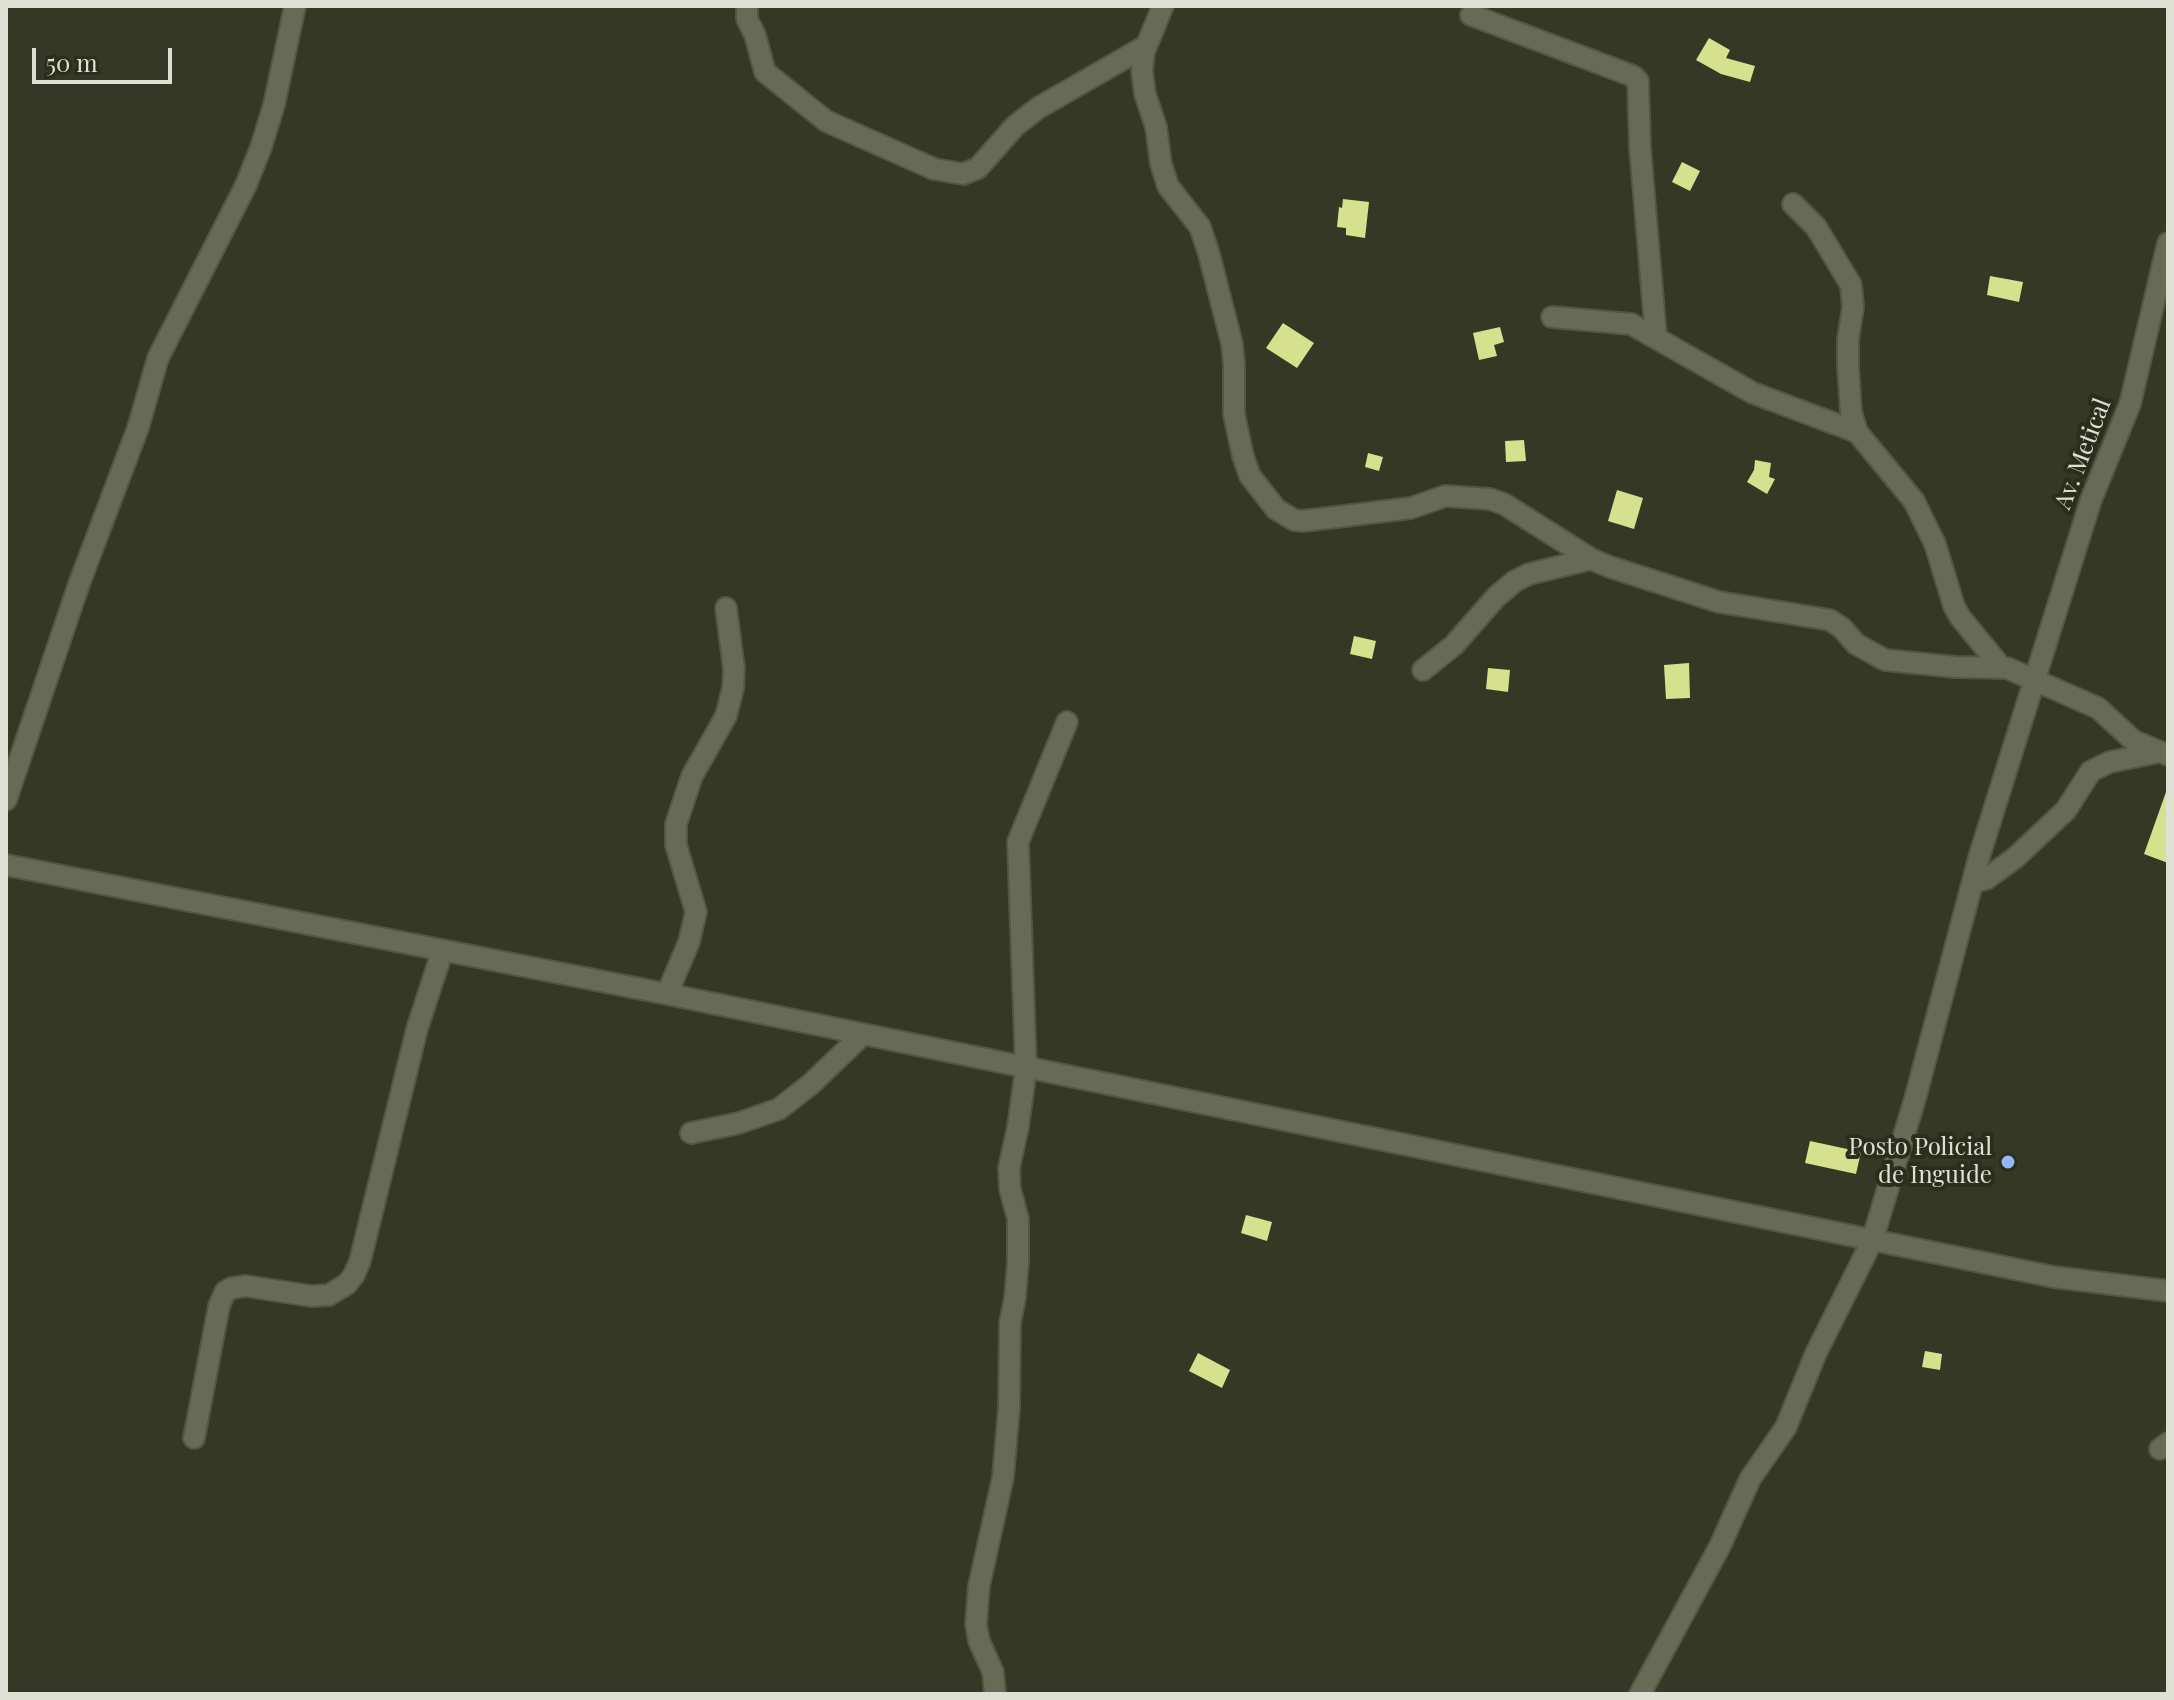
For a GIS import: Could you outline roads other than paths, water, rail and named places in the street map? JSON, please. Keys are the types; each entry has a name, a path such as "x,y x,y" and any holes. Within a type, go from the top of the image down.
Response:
{"street":[{"path":"6,800 79,584 138,428 158,358 246,185 261,147 274,105 295,6"},
{"path":"747,6 747,19 755,35 765,72 826,121 934,169 963,174 978,168 1015,126 1038,108 1146,46"},
{"path":"1163,6 1146,46 1142,71 1161,164 1168,186 1200,227 1209,254 1232,344 1234,414 1250,476 1265,497 1285,516 1303,521 1411,508 1445,496 1490,499 1504,504 1591,559 1719,602 1830,620 1856,644 1885,660 1955,667 2001,667 2098,708 2134,741 2164,753"},
{"path":"1471,15 1633,76 1638,81 1640,147 1656,337"},
{"path":"1793,204 1816,227 1851,285 1853,307 1848,366 1851,412 1857,432 1914,501 1935,544 1954,606 2001,667"},
{"name":"Av. Metical","path":"1640,1694 1720,1546 1750,1479 1786,1427 1816,1353 1872,1241 1915,1099 1973,882 2035,680 2091,500 2130,404 2168,243"},
{"path":"1552,317 1631,324 1753,393 1857,432"},
{"path":"1423,670 1454,645 1496,597 1515,581 1529,574 1591,559"},
{"path":"667,994 689,942 696,912 676,845 676,824 692,776 726,716 733,688 734,669 726,608"},
{"path":"995,1694 993,1672 979,1641 976,1624 979,1586 1003,1477 1009,1408 1010,1323 1019,1237 1009,1168 1026,1069 1018,842 1067,722"},
{"path":"1973,882 1986,879 2015,858 2066,810 2091,771 2110,762 2164,753"},
{"path":"6,865 667,994 2054,1277 2168,1291"},
{"path":"194,1438 219,1306 225,1292 246,1286 311,1296 329,1295 347,1284 354,1275 417,1029 442,952"},
{"path":"691,1133 739,1123 779,1109 811,1084 861,1036"}],"place":[{"name":"Posto Policial de Inguide","path":"2008,1162"}]}
